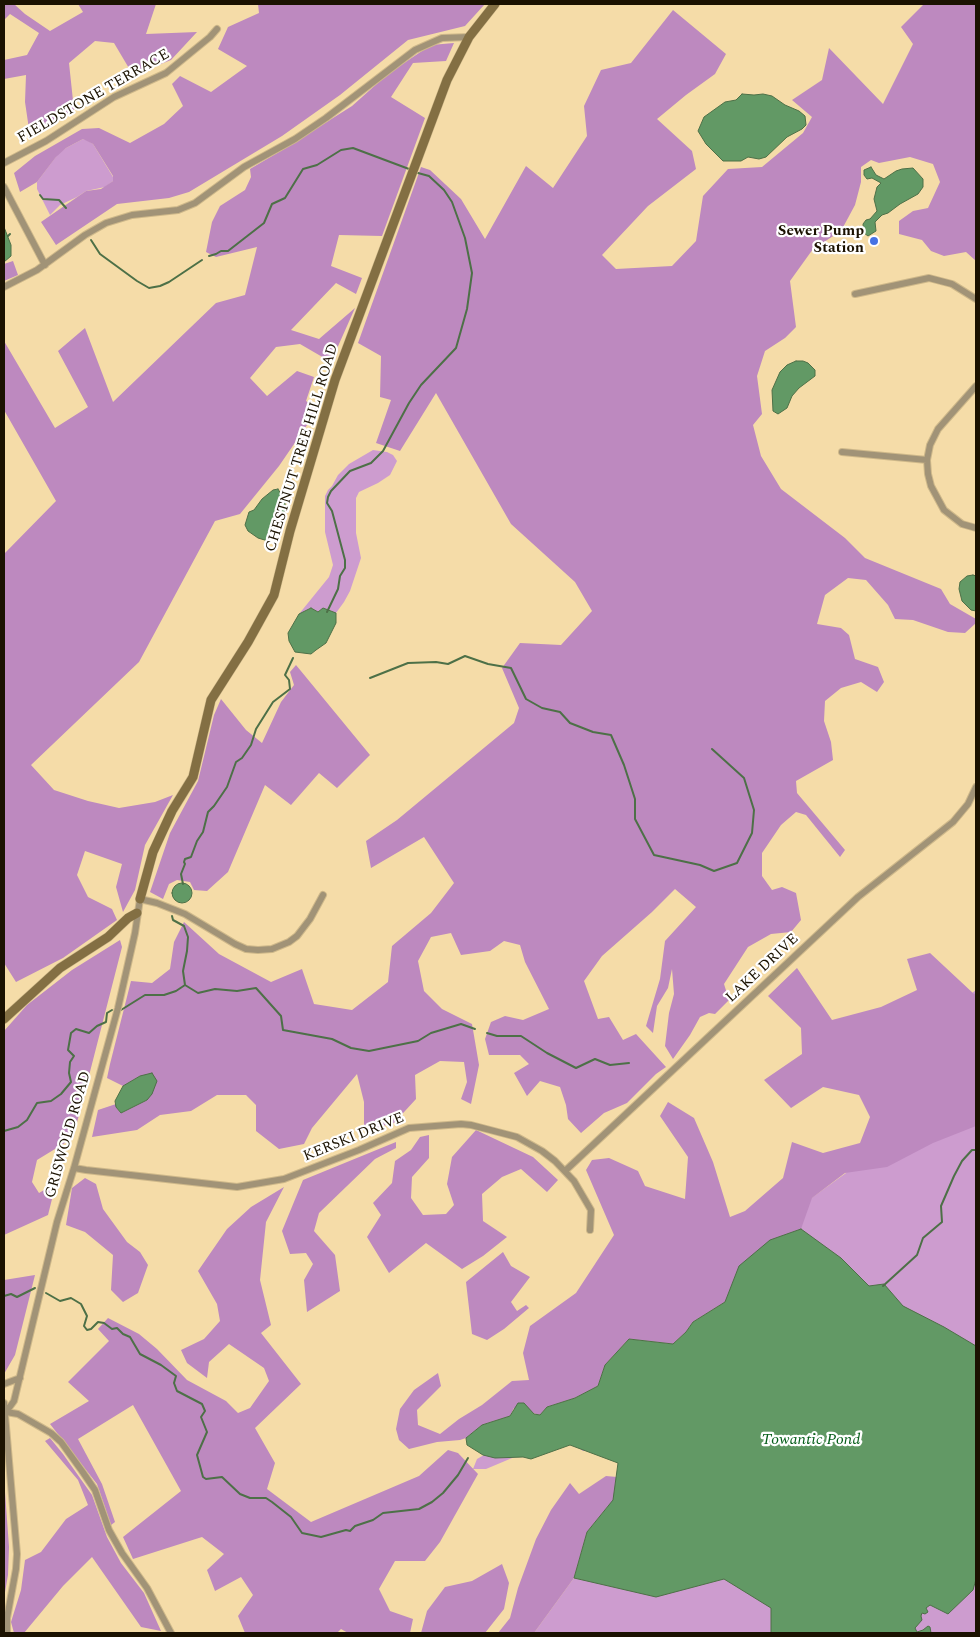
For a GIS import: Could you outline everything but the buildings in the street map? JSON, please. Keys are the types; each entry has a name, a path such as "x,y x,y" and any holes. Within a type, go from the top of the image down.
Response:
{"street":[{"name":"CHESTNUT TREE HILL ROAD","path":"140,899 153,852 172,811 192,777 211,700 248,642 274,595 290,531 335,380 447,80 469,37 495,4"},
{"name":"FIELDSTONE TERRACE","path":"4,163 46,141 114,97 166,73 210,37 216,29"},
{"path":"4,287 23,279 92,230 115,219 132,215 170,211 188,206 244,168 319,123 415,50 442,38 469,37"},
{"path":"4,187 45,265"},
{"path":"855,294 929,278 952,284 976,299"},
{"path":"976,386 942,424 930,445 927,460 931,486 944,510 962,524 976,528"},
{"path":"842,452 927,460"},
{"name":"LAKE DRIVE","path":"565,1171 858,897 953,822 968,804 976,787"},
{"path":"140,899 185,914 235,944 246,949 258,950 272,949 296,936 310,919 323,895"},
{"name":"GRISWOLD ROAD","path":"6,1412 14,1401 57,1222 74,1168 118,1008 135,933 140,899"},
{"path":"4,1019 60,968 108,937 128,918 137,913"},
{"name":"KERSKI DRIVE","path":"74,1168 237,1188 284,1180 409,1128 471,1124 517,1137 542,1150 577,1185 591,1210 590,1230"},
{"path":"4,1384 20,1378"},
{"path":"4,1403 17,1554 7,1618 7,1633"},
{"path":"6,1412 18,1414 51,1433 61,1442 95,1490 110,1530 122,1553 147,1588 171,1633"}],"shaded area":[{"path":"4,4 14,4 50,31 83,12 78,4 156,4 146,34 197,32 171,60 133,75 114,43 95,41 69,63 74,110 30,136 25,102 26,75 4,79 4,60 27,55 39,33 10,14 4,20"},
{"path":"258,4 485,4 465,26 408,40 340,95 282,136 189,192 169,198 117,204 56,245 41,222 86,191 101,189 113,181 113,176 93,144 83,139 66,148 56,157 37,182 20,192 14,173 35,156 82,129 99,128 130,143 164,124 183,106 172,84 180,76 211,92 247,66 218,49 228,27 259,13"},
{"path":"924,4 976,4 976,261 966,252 944,256 931,251 922,240 899,234 899,221 913,211 928,208 940,182 933,164 910,157 879,163 871,160 861,167 861,182 855,205 841,231 813,249 790,281 796,327 785,338 765,351 757,376 762,414 753,425 761,456 781,489 845,538 865,558 941,589 950,604 976,619 976,623 965,633 948,632 913,620 895,619 888,605 866,580 848,578 825,595 817,624 841,628 849,635 855,659 878,667 884,682 877,692 861,682 841,688 825,701 824,721 831,742 833,760 796,781 797,793 845,850 840,857 806,815 796,812 781,825 762,853 762,876 772,890 782,887 796,893 801,920 791,932 771,934 748,947 724,984 729,1000 715,1014 709,1013 700,1017 673,1059 665,1046 669,1013 674,994 672,969 668,988 657,1006 653,1033 646,1026 660,979 665,941 696,907 675,889 602,956 584,981 598,1019 609,1017 623,1040 636,1034 666,1067 656,1074 627,1103 604,1113 581,1133 568,1119 560,1087 540,1081 527,1096 514,1073 529,1064 520,1055 489,1055 485,1039 491,1022 505,1016 523,1020 549,1009 525,962 520,945 504,941 490,951 461,955 451,933 431,937 418,961 424,991 442,1009 472,1024 479,1065 471,1104 461,1099 467,1082 464,1062 440,1061 415,1075 416,1099 394,1123 364,1131 364,1102 357,1074 312,1128 304,1144 279,1149 256,1131 256,1105 246,1095 217,1095 191,1111 160,1115 137,1130 92,1137 98,1110 116,1104 121,1113 147,1100 140,1076 123,1086 107,1078 131,981 152,983 170,969 174,942 184,922 219,954 271,982 302,969 314,1004 352,1010 388,982 392,946 431,913 454,883 424,837 371,868 366,841 397,820 514,723 519,708 502,668 520,643 561,645 592,611 575,582 511,524 436,393 400,451 376,443 391,400 380,397 381,356 358,343 421,167 430,170 461,199 485,239 526,166 553,188 587,136 584,106 601,70 631,63 673,10 726,54 715,74 657,119 692,151 696,169 648,206 602,255 616,269 672,266 696,241 703,196 728,169 762,167 803,133 812,117 792,100 822,80 829,48 883,104 913,44 901,27"},
{"path":"454,43 446,61 413,63 391,97 425,118 382,236 339,235 331,266 362,278 356,294 336,283 291,330 319,339 355,308 331,362 300,344 276,347 250,378 267,396 297,371 314,377 306,401 318,409 279,466 240,514 215,521 139,662 31,765 54,790 88,801 119,808 155,802 173,795 145,845 135,890 123,912 116,887 122,864 85,851 77,875 88,897 112,909 117,920 63,958 16,982 4,963 4,554 56,501 4,410 4,341 55,428 88,407 58,351 85,328 113,402 216,303 245,295 257,247 216,257 206,252 212,222 220,206 245,190 251,177 250,169 352,106 389,73 431,45"},
{"path":"83,139 93,144 113,177 113,181 105,187 86,191 60,205 50,215 37,189 37,182 58,154"},
{"path":"13,261 18,275 4,281 4,264"},
{"path":"373,450 387,452 393,455 397,461 390,475 359,492 356,498 356,533 361,558 350,591 336,613 323,608 318,612 311,608 299,614 329,577 333,565 325,532 325,496 338,475 349,464"},
{"path":"296,665 370,755 337,788 319,773 291,805 265,785 228,872 207,891 194,890 190,882 177,880 169,884 163,899 150,892 170,833 198,781 214,715 221,699 246,730 262,743 281,702 294,685 290,672"},
{"path":"120,940 122,947 73,1138 37,1160 32,1182 39,1193 56,1183 48,1215 4,1235 4,1031 27,1005 72,970"},
{"path":"930,953 974,994 976,993 976,1126 933,1143 887,1167 845,1173 812,1198 801,1229 770,1240 725,1302 693,1322 686,1332 673,1344 629,1339 605,1365 598,1386 575,1398 547,1407 540,1415 514,1408 510,1416 482,1425 466,1438 460,1440 437,1442 409,1449 399,1440 396,1429 400,1409 414,1390 438,1373 441,1386 417,1410 418,1425 440,1434 459,1419 482,1405 512,1381 529,1380 523,1353 530,1326 576,1293 614,1235 586,1170 592,1160 609,1158 638,1171 645,1186 685,1199 688,1157 660,1116 668,1102 694,1118 713,1162 730,1217 745,1211 783,1178 792,1142 823,1153 860,1143 870,1117 859,1095 823,1087 791,1108 764,1080 802,1054 801,1028 768,996 797,968 832,1020 881,1007 917,990 907,959"},
{"name":"Towantic Pond","path":"976,990 976,1633 534,1633 574,1578 583,1580 619,1473 617,1456 583,1451 572,1443 543,1445 486,1469 473,1469 477,1459 712,1323 773,1226 846,1173 964,999"},
{"path":"476,1130 533,1157 558,1180 547,1192 521,1169 502,1177 482,1194 483,1221 507,1237 483,1256 462,1269 426,1243 389,1273 367,1237 381,1215 373,1203 392,1183 395,1161 411,1150 420,1137 429,1135 429,1158 412,1177 411,1198 423,1215 446,1214 454,1205 447,1184 452,1157"},
{"path":"396,1142 396,1148 375,1159 319,1213 314,1231 335,1255 340,1291 307,1312 304,1280 313,1264 306,1253 290,1254 282,1231 303,1180"},
{"path":"85,1178 96,1184 103,1209 127,1242 140,1252 148,1265 138,1293 123,1302 111,1290 113,1255 85,1232 66,1225 72,1188"},
{"path":"284,1187 266,1222 260,1280 271,1325 261,1333 301,1384 255,1428 275,1463 267,1489 311,1522 419,1476 448,1450 458,1453 478,1474 440,1542 425,1561 395,1561 379,1589 390,1611 413,1619 410,1633 348,1633 341,1629 337,1633 245,1633 238,1616 253,1595 241,1577 215,1591 207,1570 224,1554 202,1537 133,1559 123,1537 181,1491 133,1405 78,1439 102,1484 115,1522 111,1525 97,1484 50,1424 89,1401 68,1382 109,1341 98,1329 108,1318 139,1334 157,1349 187,1380 226,1401 238,1413 250,1408 269,1381 264,1368 229,1344 209,1362 207,1378 187,1363 181,1350 204,1339 220,1321 217,1304 198,1271 227,1229 251,1207"},
{"path":"503,1252 511,1266 530,1277 511,1302 517,1311 526,1305 529,1308 504,1329 487,1340 472,1334 466,1282"},
{"path":"35,1275 15,1355 4,1374 4,1280"},
{"path":"50,1438 92,1495 107,1537 121,1563 144,1593 161,1631 141,1627 92,1557 63,1586 24,1633 14,1633 11,1622 21,1590 25,1560 41,1552 66,1519 88,1505 78,1480 45,1441"},
{"path":"606,1476 617,1477 613,1500 587,1532 574,1578 534,1633 498,1633 510,1618 518,1588 536,1539 551,1510 570,1483 579,1494"},
{"path":"4,1478 9,1547 8,1575 4,1598"},
{"path":"502,1564 509,1583 504,1609 485,1633 421,1633 427,1611 445,1587 472,1581"}],"water":[{"path":"742,94 772,96 805,116 806,125 787,137 766,157 759,159 748,157 741,161 723,161 706,144 698,131 704,117 725,102 736,100"},
{"path":"871,167 876,175 884,179 896,171 913,168 923,179 923,187 918,194 882,215 875,222 876,231 868,236 864,233 863,224 877,211 874,199 877,187 881,183 872,178 867,179 864,175 864,170"},
{"path":"4,227 11,245 11,256 4,262"},
{"path":"796,361 808,363 815,370 815,376 799,388 792,396 787,408 778,414 773,411 772,390 780,372 787,365"},
{"path":"278,489 285,501 285,512 275,531 274,537 268,541 258,538 248,531 245,525 249,512 254,510 262,499 273,490"},
{"path":"967,576 976,576 976,611 971,610 962,601 959,589 960,582"},
{"path":"311,608 318,612 323,608 336,613 336,623 326,643 311,654 295,652 289,641 288,633 299,614"},
{"path":"182,883 189,886 192,893 189,900 182,903 175,900 172,893 175,886"},
{"path":"152,1073 157,1081 152,1094 147,1100 121,1113 116,1107 115,1101 123,1086 140,1076"},
{"name":"Towantic Pond","path":"801,1229 841,1258 869,1286 884,1284 903,1306 976,1346 976,1579 973,1590 948,1614 930,1605 926,1608 928,1612 922,1613 922,1620 915,1628 917,1632 928,1626 931,1633 771,1633 771,1608 724,1579 656,1597 574,1578 587,1532 613,1500 618,1463 570,1445 531,1459 523,1457 495,1458 483,1455 467,1445 466,1438 482,1425 510,1416 518,1403 524,1403 534,1414 540,1415 547,1407 575,1398 598,1386 605,1365 629,1339 673,1344 686,1332 693,1322 725,1302 739,1266 770,1240"}],"waterway":[{"path":"209,256 221,251 228,251 264,223 272,204 285,198 303,169 317,165 341,150 353,148 409,169"},
{"path":"327,612 338,589 340,576 345,568 345,560 332,511 327,503 328,497 331,491 350,471 371,463 383,451 421,385 456,348 467,309 472,273 465,238 452,202 444,190 429,176 418,173"},
{"path":"40,195 43,199 59,200 66,208"},
{"path":"91,240 100,254 149,288 169,282 202,260"},
{"path":"370,678 408,663 436,662 448,664 465,656 488,664 511,668 526,699 542,708 560,712 570,723 593,732 611,735 624,765 635,799 635,819 654,855 700,865 714,871 737,863 752,833 754,810 744,778 712,749"},
{"path":"183,884 181,874 185,859 191,857 197,841 203,832 208,812 227,787 236,762 242,758 251,745 256,729 273,702 290,689 289,680 285,675 293,658"},
{"path":"121,1010 145,995 164,995 176,991 185,985 183,971 188,937 184,926 173,920 172,916"},
{"path":"185,985 198,993 215,989 237,991 256,988 281,1016 283,1030 332,1039 351,1048 369,1051 418,1041 431,1033 461,1024 475,1029"},
{"path":"4,1131 18,1127 27,1120 37,1103 51,1101 61,1094 71,1082 69,1073 70,1062 74,1056 68,1050 71,1033 76,1029 89,1033 97,1026 106,1022 107,1013 112,1010"},
{"path":"487,1033 497,1036 521,1036 547,1053 576,1068 595,1059 610,1065 629,1063"},
{"path":"883,1286 917,1255 923,1238 942,1222 941,1206 954,1176 962,1161 972,1150 976,1150"},
{"path":"4,1296 11,1294 17,1297 35,1288"},
{"path":"46,1293 60,1301 71,1298 81,1304 87,1316 84,1326 87,1330 91,1329 98,1322 104,1323 112,1329 117,1328 123,1334 130,1337 140,1354 161,1365 176,1376 174,1383 177,1391 202,1404 205,1411 201,1417 207,1432 197,1455 203,1477 206,1479 222,1477 240,1494 250,1498 266,1498 291,1517 302,1533 321,1537 346,1530 350,1531 355,1526 373,1520 383,1513 419,1509 443,1493 458,1475 468,1458"}],"place":[{"name":"Sewer Pump Station","path":"874,241"}]}
